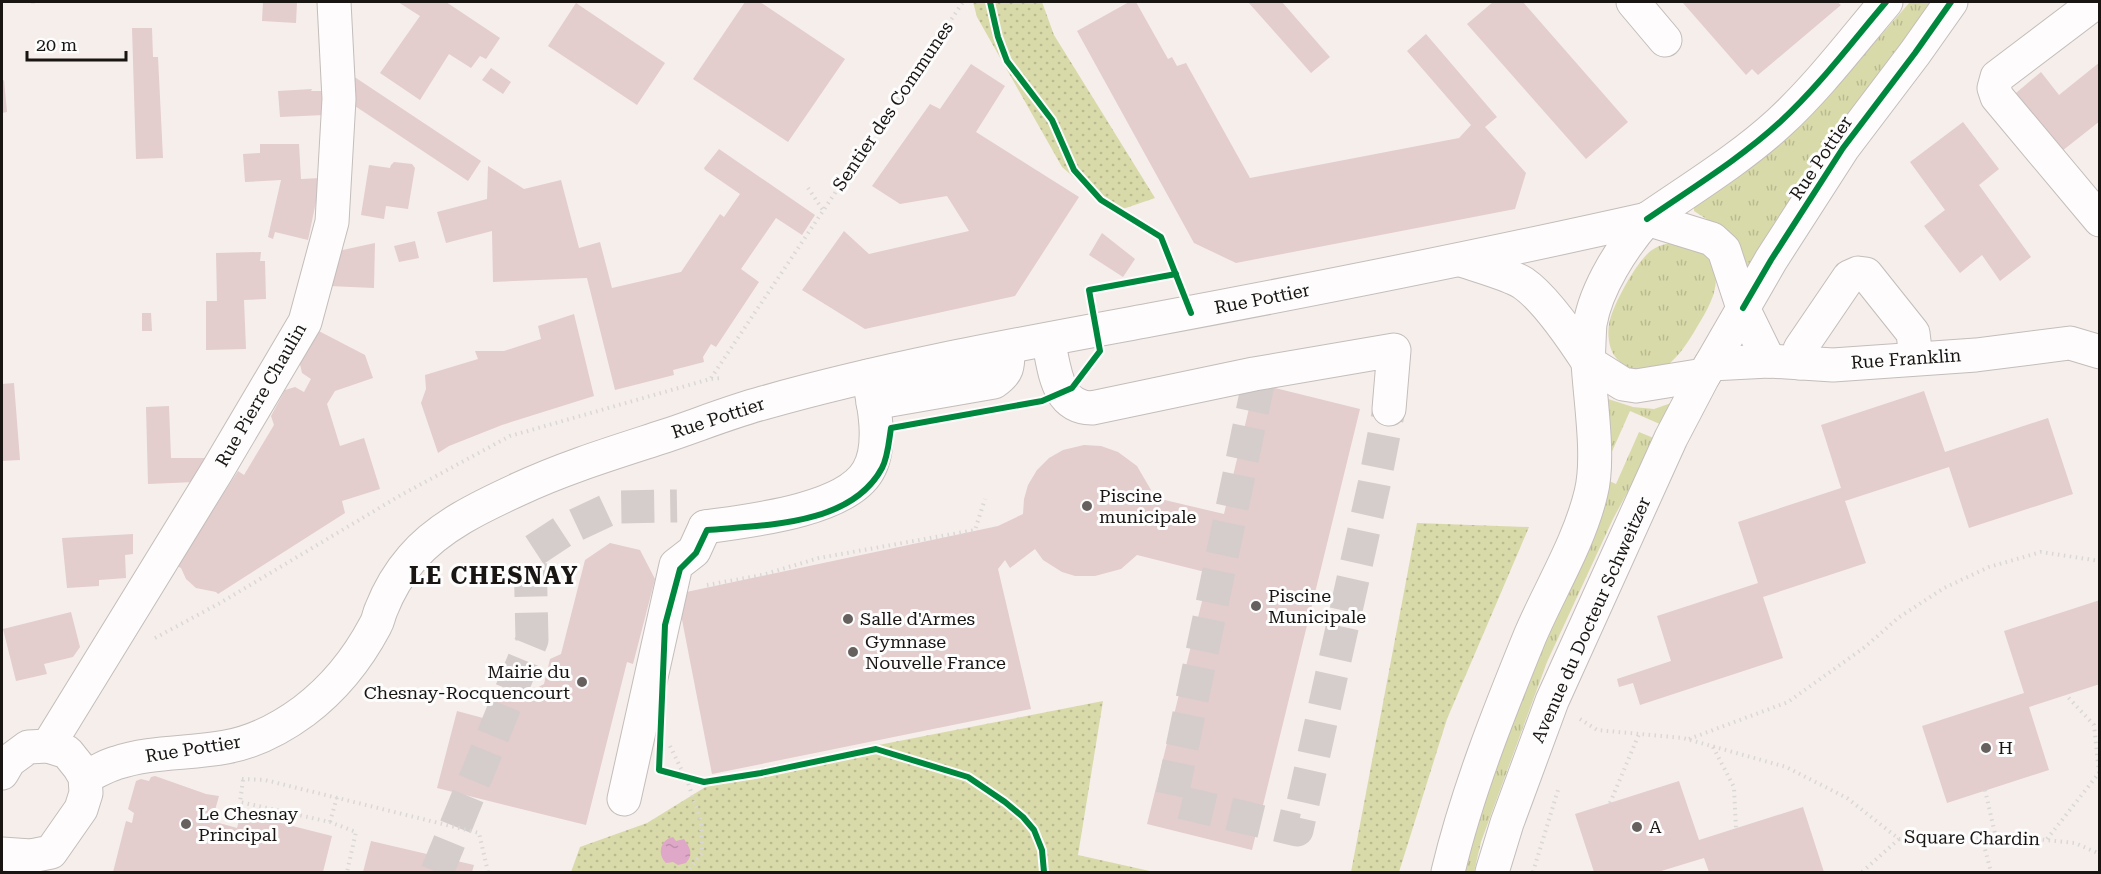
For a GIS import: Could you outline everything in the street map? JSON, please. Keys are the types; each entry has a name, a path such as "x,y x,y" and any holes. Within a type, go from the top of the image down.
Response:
{"street":[{"name":"Rue Pierre Chaulin","path":"48,746 217,471 305,322 332,222 339,99 334,2"},
{"path":"1633,2 1665,40"},
{"name":"Rue Pottier","path":"85,777 114,763 131,759 239,744 290,721 340,677 377,624 393,586 412,557 454,523 491,502 593,459 759,404 871,389 1008,348 1462,260 1647,219 1717,171 1780,122 1828,72 1886,2"},
{"name":"Rue Pottier","path":"1743,308 1843,148 1951,2"},
{"path":"2096,2 1997,77 1994,88 1997,97 2100,220"},
{"path":"1448,873 1456,838 1489,746 1531,635 1564,564 1591,492 1594,464 1588,362 1590,325 1594,308 1619,254 1647,219 1712,239 1724,250 1743,308 1785,362 1800,349 1850,277 1858,273 1866,274 1913,333 1916,358"},
{"path":"1462,260 1522,282 1565,329 1588,362 1623,384 1636,386 1707,369 1743,308"},
{"path":"1048,340 1062,392 1067,400 1083,408 1394,350 1389,409"},
{"name":"Rue Franklin","path":"1707,369 1785,362 1833,365 1976,355 2070,343 2100,352"},
{"name":"Avenue du Docteur Schweitzer","path":"1492,873 1507,823 1552,701 1671,438 1707,369"},
{"path":"624,799 676,565 694,551 697,520 776,517 826,501 858,484 868,471 874,453 877,425 871,389"},
{"path":"3,873 2,854 31,856 45,862 81,809 86,793 85,777 67,752 48,746 28,747 4,758"}],"path":[{"path":"697,586 762,574 819,558 975,530 985,499"},
{"path":"1688,740 1788,702 1865,647 1898,618 1944,588 1989,567 2041,552 2100,561"},
{"path":"2046,840 2099,773 2094,725 2066,695"},
{"path":"1610,803 1639,734"},
{"path":"667,740 701,821 702,853 687,873"},
{"path":"1713,747 1734,787 1736,829"},
{"path":"676,775 694,779"},
{"path":"232,779 265,780 479,833 488,873"},
{"path":"243,780 240,802 330,822 356,832 347,873"},
{"path":"1533,873 1559,784"},
{"path":"1985,790 1996,838"},
{"path":"330,822 337,797"},
{"path":"1982,838 1991,873"},
{"path":"1863,873 1899,839"},
{"path":"1869,866 1870,873"}],"green space":[{"path":"973,2 1042,2 1054,35 1155,198 1114,212 1062,167 977,17"},
{"path":"1910,2 1933,2 1752,268 1744,265 1728,233 1694,211 1694,205 1731,181 1807,119"},
{"path":"1683,242 1698,250 1714,268 1716,279 1711,302 1689,340 1670,363 1652,373 1634,371 1618,360 1610,347 1609,328 1612,312 1627,282 1646,255 1659,246"},
{"path":"1605,398 1633,407 1654,409 1674,402 1662,425 1630,411 1610,456"},
{"path":"1639,432 1656,439 1613,519 1547,662 1481,842 1474,872 1460,872 1533,662 1605,479 1616,484"},
{"path":"1417,523 1529,527 1447,719 1399,872 1351,872"},
{"path":"1103,701 1078,855 1154,872 571,872 580,847 647,823 725,775"}],"water":[{"path":"673,837 676,841 684,839 688,845 690,854 686,863 678,865 673,862 666,863 661,856 663,844"}],"building":[{"path":"263,2 297,2 296,23 262,21"},
{"path":"398,2 446,2 500,38 486,59 480,56 471,68 449,54 420,100 380,73 420,16"},
{"path":"745,2 760,2 845,59 788,142 693,79"},
{"path":"1129,2 1136,2 1168,59 1172,57 1177,66 1186,63 1250,178 1459,138 1471,125 1407,51 1426,34 1497,117 1485,127 1526,173 1515,209 1236,263 1194,243 1077,31"},
{"path":"1248,2 1282,2 1330,57 1311,73"},
{"path":"1493,2 1523,2 1628,122 1586,159 1467,24"},
{"path":"1837,2 1841,5 1758,75 1752,69 1746,75 1683,3"},
{"path":"576,3 665,63 637,105 548,46"},
{"path":"132,28 152,28 153,57 158,57 163,158 136,159"},
{"path":"2100,62 2100,121 2062,151 2010,98 2041,72 2059,95"},
{"path":"971,64 1005,86 976,132 1079,197 1015,296 865,329 802,290 844,231 869,254 969,231 947,196 900,204 872,186 930,104 940,109"},
{"path":"491,68 511,82 503,94 482,80"},
{"path":"353,76 481,161 468,181 355,106"},
{"path":"4,80 7,112 2,113 2,81"},
{"path":"312,89 311,91 322,91 324,115 280,117 278,91"},
{"path":"1963,122 1999,169 1979,185 2031,257 2000,281 1982,255 1960,273 1924,226 1945,210 1910,162"},
{"path":"260,144 299,144 301,179 321,178 308,240 275,232 273,239 268,237 281,180 245,182 243,154 260,153"},
{"path":"719,149 815,215 802,235 776,218 741,269 759,282 716,347 711,344 703,357 704,362 673,370 674,375 615,390 587,278 493,282 492,231 446,243 437,212 487,199 488,166 524,189 561,180 579,248 600,242 612,288 681,272 720,214 724,217 740,194 704,168"},
{"path":"394,162 412,164 415,168 408,209 386,206 384,219 361,215 369,165 390,168"},
{"path":"1102,233 1135,259 1123,277 1089,255"},
{"path":"415,241 419,258 399,262 394,246"},
{"path":"375,243 374,288 329,286 338,251"},
{"path":"261,252 260,261 265,261 266,299 244,300 246,349 206,350 206,301 217,301 216,253"},
{"path":"142,313 151,313 152,331 142,331"},
{"path":"574,314 594,396 502,425 449,446 438,453 421,403 426,389 425,375 478,359 475,351 504,351 541,339 538,326"},
{"path":"313,328 365,355 373,378 335,391 327,404 340,446 364,438 380,489 342,501 345,513 218,594 196,588 177,566 238,471 244,475 274,425 271,416 285,390 295,387 304,392 311,379 302,373 299,360"},
{"path":"14,383 20,460 2,461 2,384"},
{"path":"1255,383 1360,409 1252,850 1147,824 1209,573 1137,555 1121,569 1095,576 1075,576 1062,572 1043,560 1035,549 1010,568 1005,560 998,569 1031,709 712,774 677,594 998,526 1023,514 1028,485 1037,470 1049,458 1063,450 1084,445 1101,446 1118,452 1137,466 1151,490 1152,497 1224,514"},
{"path":"1924,391 1945,452 2048,418 2073,494 1969,528 1949,467 1845,501 1866,563 1763,597 1783,658 1640,705 1633,683 1619,687 1617,679 1671,661 1657,616 1758,583 1738,522 1841,488 1821,425"},
{"path":"169,406 171,458 211,458 195,482 148,484 146,407"},
{"path":"133,534 133,554 125,555 126,578 99,580 99,586 67,588 62,538"},
{"name":"Mairie du Chesnay-Rocquencourt","path":"610,543 640,550 655,579 633,664 627,662 586,825 437,788 457,711 483,718 500,708 495,699 517,687 522,696 544,684 550,659 561,654 585,560"},
{"path":"2100,600 2100,684 2029,707 2049,770 1947,803 1922,726 2024,693 2004,631"},
{"path":"71,612 80,647 73,657 44,664 47,674 16,681 3,629"},
{"path":"155,776 206,794 219,796 212,821 237,828 241,813 332,836 323,872 113,872 126,821 132,823 134,813 128,809 136,781 141,779 149,781"},
{"path":"1679,781 1699,840 1803,807 1824,872 1709,872 1704,858 1658,872 1594,872 1575,814"},
{"path":"371,841 474,865 472,872 363,872"}],"tunnel":[{"path":"1259,379 1171,800 1297,830 1389,409"},
{"path":"437,872 532,640 530,553 565,530 614,507 677,506"}],"cycle path":[{"path":"990,2 998,37 1007,61 1052,120 1074,170 1101,200 1161,237 1191,313"},
{"path":"1647,219 1733,160 1780,122 1822,79 1886,2"},
{"path":"1743,308 1843,148 1951,2"},
{"path":"1044,872 1042,850 1034,830 1005,802 968,777 876,749 761,773 704,782 659,770 665,625 680,569 696,553 707,530 804,519 828,512 850,501 868,487 882,468 887,454 891,428 1042,401 1072,388 1100,351 1089,290 1176,274"}],"place":[{"name":"Piscine municipale","path":"1087,506"},
{"name":"Piscine Municipale","path":"1256,606"},
{"name":"Salle d'Armes","path":"848,619"},
{"name":"Gymnase Nouvelle France","path":"853,652"},
{"name":"Mairie du Chesnay-Rocquencourt","path":"582,682"},
{"name":"H","path":"1986,748"},
{"name":"Le Chesnay Principal","path":"186,824"},
{"name":"A","path":"1637,827"}],"district":[{"name":"LE CHESNAY","path":"494,576"}]}
